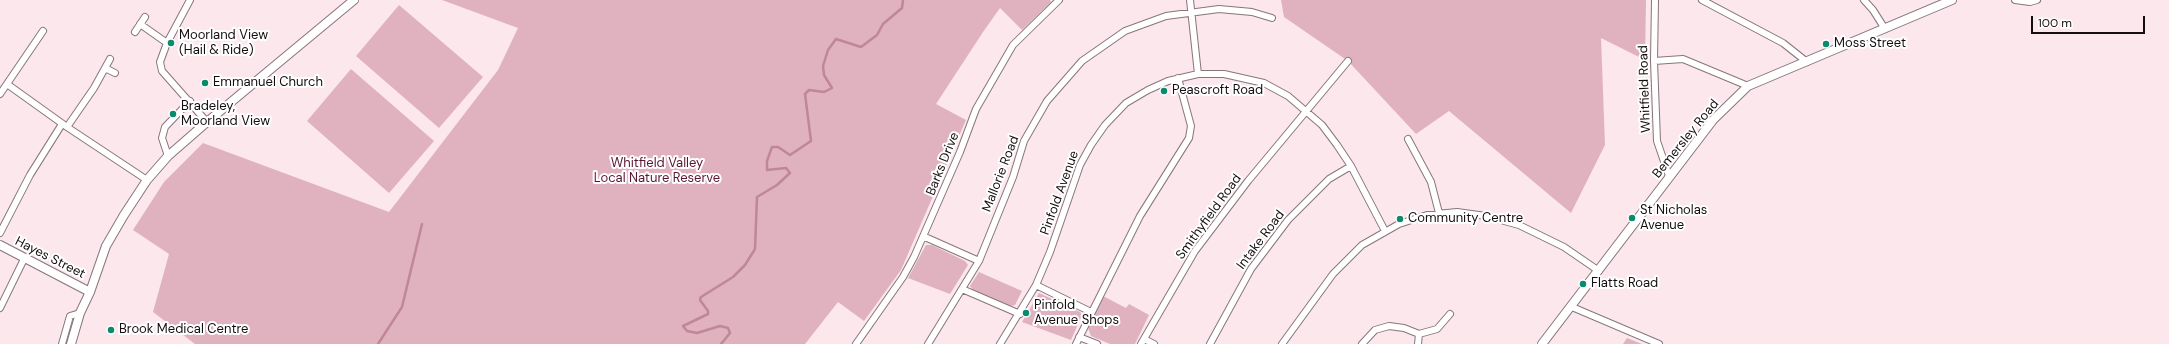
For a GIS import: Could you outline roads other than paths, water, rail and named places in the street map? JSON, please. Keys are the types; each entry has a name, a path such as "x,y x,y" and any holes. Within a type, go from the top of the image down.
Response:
{"street":[{"path":"190,0 167,43 160,62 162,71 207,122"},
{"path":"71,344 80,313 90,292 106,246 147,180 168,156 207,122 354,0"},
{"name":"Barks Drive","path":"856,344 903,278 925,237 976,110 1013,45 1059,0"},
{"path":"1190,0 1198,74"},
{"name":"Whitfield Road","path":"1655,0 1654,61 1657,141 1669,176"},
{"path":"1702,0 1783,44 1806,62"},
{"path":"1864,0 1873,10 1885,29"},
{"name":"Bemersley Road","path":"1542,344 1572,308 1669,176 1713,120 1748,86 1952,0"},
{"path":"2015,0 2030,2 2037,0"},
{"name":"Mallorie Road","path":"928,344 979,261 1013,177 1024,140 1047,101 1082,61 1125,31 1166,16 1219,9 1252,12 1272,18"},
{"path":"135,32 145,17"},
{"path":"140,24 167,43"},
{"path":"0,94 43,31"},
{"path":"0,233 30,175 110,59"},
{"path":"1654,61 1683,59 1748,86"},
{"name":"Smithyfield Road","path":"1143,342 1195,251 1248,181 1348,61"},
{"path":"105,68 115,73"},
{"name":"Pinfold Avenue","path":"1000,344 1020,314 1036,285 1050,252 1080,165 1101,130 1126,103 1148,90 1178,78 1198,74 1224,74 1264,83 1288,96 1306,110 1322,126 1351,166 1385,231"},
{"path":"1076,344 1140,216 1189,138 1191,126 1178,78"},
{"path":"7,84 65,126 147,180"},
{"path":"168,156 162,138 166,127 190,101"},
{"path":"1408,139 1431,182 1439,213"},
{"name":"Intake Road","path":"1210,344 1251,269 1288,220 1329,179 1351,166"},
{"path":"1282,344 1333,274 1362,245 1385,231 1414,218 1439,213 1457,212 1486,216 1519,225 1564,247 1599,271"},
{"path":"925,237 979,261"},
{"name":"Hayes Street","path":"0,245 24,259 90,292"},
{"path":"0,308 24,259"},
{"path":"1036,285 1091,312"},
{"path":"962,289 1020,314"},
{"path":"1572,308 1659,344"},
{"path":"62,344 70,316 80,313"},
{"path":"1362,344 1376,330 1390,326 1404,328 1419,334 1437,329 1450,314"},
{"path":"1418,344 1419,334"},
{"path":"1079,337 1097,344"},
{"path":"1143,342 1154,344"}],"waterway":[{"path":"721,344 730,333 728,328 720,326 697,333 687,331 683,326 708,314 708,311 700,300 701,297 733,277 745,265 755,249 757,197 777,185 790,173 786,168 767,170 767,161 772,147 778,147 790,155 811,141 805,94 809,90 824,92 832,88 824,75 823,66 828,50 836,39 861,47 877,35 883,24 902,8 903,0"},
{"path":"378,344 402,307 422,224"}],"place":[{"name":"Moorland View (Hail & Ride)","path":"171,43"},
{"name":"Moss Street","path":"1826,44"},
{"name":"Emmanuel Church","path":"205,83"},
{"name":"Peascroft Road","path":"1164,91"},
{"name":"Bradeley, Moorland View","path":"173,114"},
{"name":"St Nicholas Avenue","path":"1632,218"},
{"name":"Community Centre","path":"1400,219"},
{"name":"Flatts Road","path":"1583,284"},
{"name":"Pinfold Avenue Shops","path":"1026,313"},
{"name":"Brook Medical Centre","path":"111,330"}],"park label":[{"name":"Whitfield Valley Local Nature Reserve","path":"657,172"}]}
